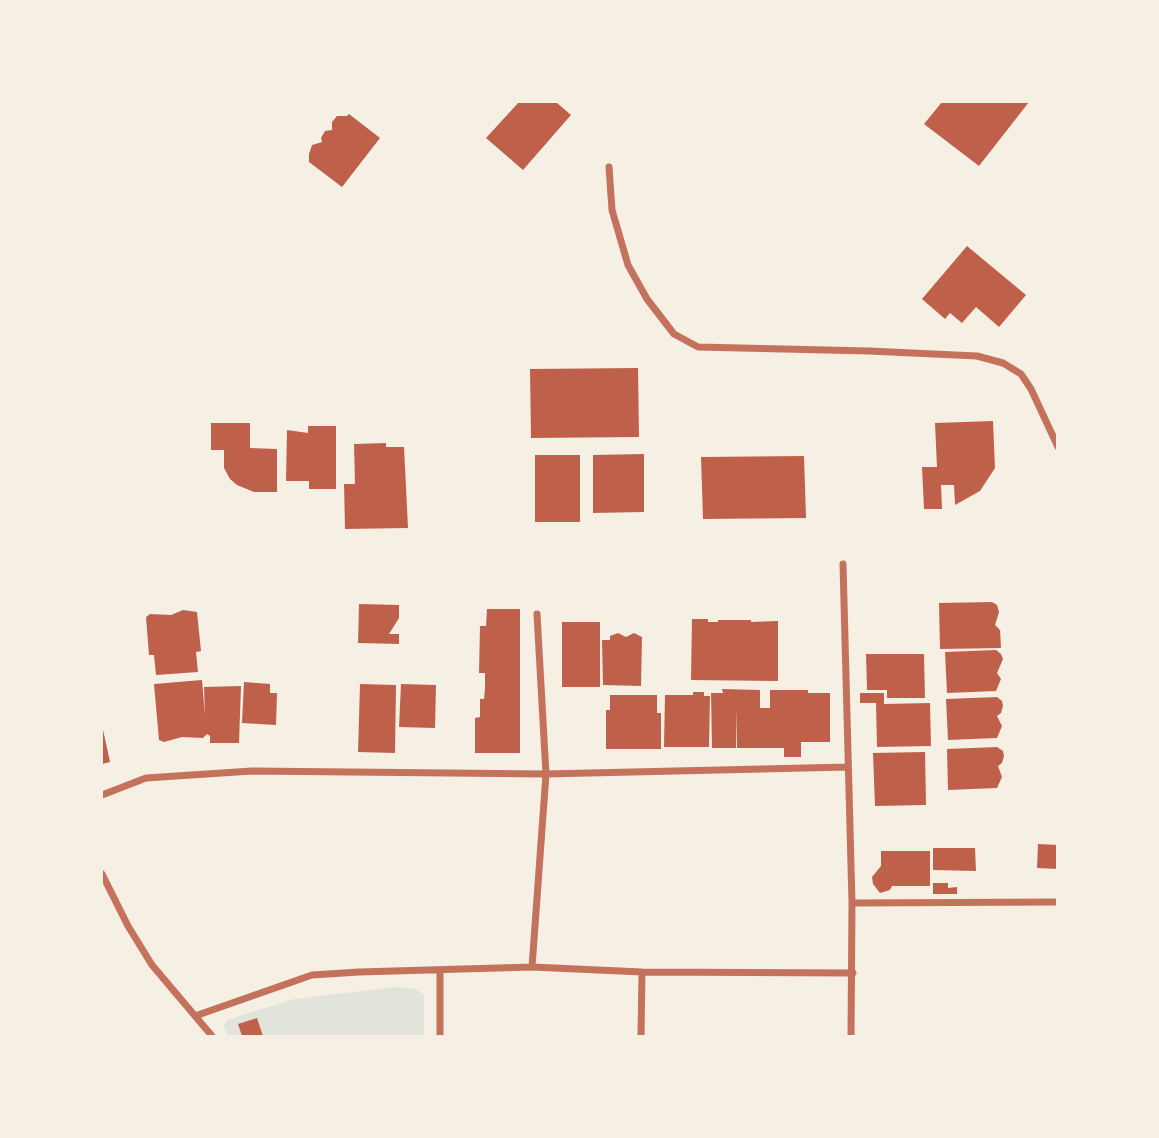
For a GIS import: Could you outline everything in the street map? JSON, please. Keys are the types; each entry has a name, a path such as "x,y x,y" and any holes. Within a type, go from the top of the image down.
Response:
{"street":[{"path":"609,167 612,210 628,265 647,299 674,334 698,347 977,356 1003,363 1021,374 1031,389 1058,447"},
{"path":"843,564 852,903 851,1037"},
{"path":"532,967 546,774 537,614"},
{"path":"102,795 146,778 252,771 546,774 848,767"},
{"path":"102,874 128,926 152,965 212,1037"},
{"path":"852,903 1058,902"},
{"path":"195,1016 312,975 532,967 642,972 853,973"},
{"path":"440,970 440,1037"},
{"path":"641,1037 642,972"}],"shaded area":[{"path":"395,987 416,989 424,995 424,1036 228,1036 223,1026 227,1020 294,999"}],"building":[{"path":"519,102 556,102 571,115 523,170 486,138"},
{"path":"942,102 1029,102 979,166 924,124"},
{"path":"349,114 380,138 342,187 309,162 309,154 312,145 322,142 325,131 332,130 332,122 337,116"},
{"path":"967,246 1026,295 999,327 976,307 962,323 950,313 945,319 922,299"},
{"path":"638,368 639,437 531,438 530,369"},
{"path":"993,421 995,468 980,491 955,505 954,485 941,485 942,509 924,509 922,467 937,467 935,423"},
{"path":"211,423 250,423 250,448 277,449 277,492 254,492 230,479 224,468 224,450 211,450"},
{"path":"308,426 336,426 336,489 309,489 309,481 286,481 287,430 308,433"},
{"path":"386,443 386,447 404,447 408,528 345,529 344,484 355,484 354,444"},
{"path":"644,454 644,512 593,513 593,455"},
{"path":"535,455 580,455 580,522 535,522"},
{"path":"804,456 806,518 703,519 701,457"},
{"path":"992,602 997,605 999,612 995,625 1000,630 1001,648 940,649 939,603"},
{"path":"359,604 399,605 399,618 389,634 399,634 399,644 358,643"},
{"path":"487,609 520,609 520,753 475,753 475,718 480,717 480,699 484,699 485,688 485,673 479,673 480,626 486,626"},
{"path":"183,610 197,612 201,651 196,652 198,672 156,675 154,655 149,655 146,617 150,614 171,615"},
{"path":"692,619 708,619 708,622 778,621 778,681 691,680"},
{"path":"562,622 600,622 600,687 562,687"},
{"path":"618,633 626,637 634,633 642,637 641,686 603,685 602,640 610,640 610,636"},
{"path":"996,650 1003,659 997,673 1001,679 996,691 947,693 945,652"},
{"path":"866,654 924,654 925,698 887,698 887,690 867,690"},
{"path":"202,680 205,715 204,687 241,686 239,743 210,743 210,736 207,734 203,738 182,737 164,742 159,740 154,684"},
{"path":"244,682 270,684 270,693 277,693 276,725 242,723"},
{"path":"360,684 396,685 395,753 358,752"},
{"path":"401,684 436,685 435,728 399,727"},
{"path":"722,689 760,690 760,708 770,708 770,690 830,693 830,742 801,742 801,757 784,757 784,748 737,748 736,709 736,748 712,748 711,693 723,693"},
{"path":"693,692 704,692 704,696 710,696 709,747 664,747 665,695 693,695"},
{"path":"860,693 884,693 884,704 930,703 931,746 877,747 876,703 860,703"},
{"path":"610,695 657,695 657,713 661,713 661,749 606,749 606,710 610,710"},
{"path":"997,697 1003,706 997,716 1002,726 997,738 948,740 946,699"},
{"path":"102,725 110,762 102,764"},
{"path":"997,747 1003,751 1004,756 998,766 1002,777 997,788 948,790 947,749"},
{"path":"925,752 926,805 875,806 873,753"},
{"path":"1038,844 1058,845 1058,869 1037,868"},
{"path":"933,848 975,848 976,871 933,870"},
{"path":"881,851 930,851 930,886 892,886 890,890 880,893 873,884 872,877 881,866"},
{"path":"933,883 948,883 948,888 957,887 957,894 933,894"},
{"path":"257,1018 263,1036 242,1036 238,1024"}]}
